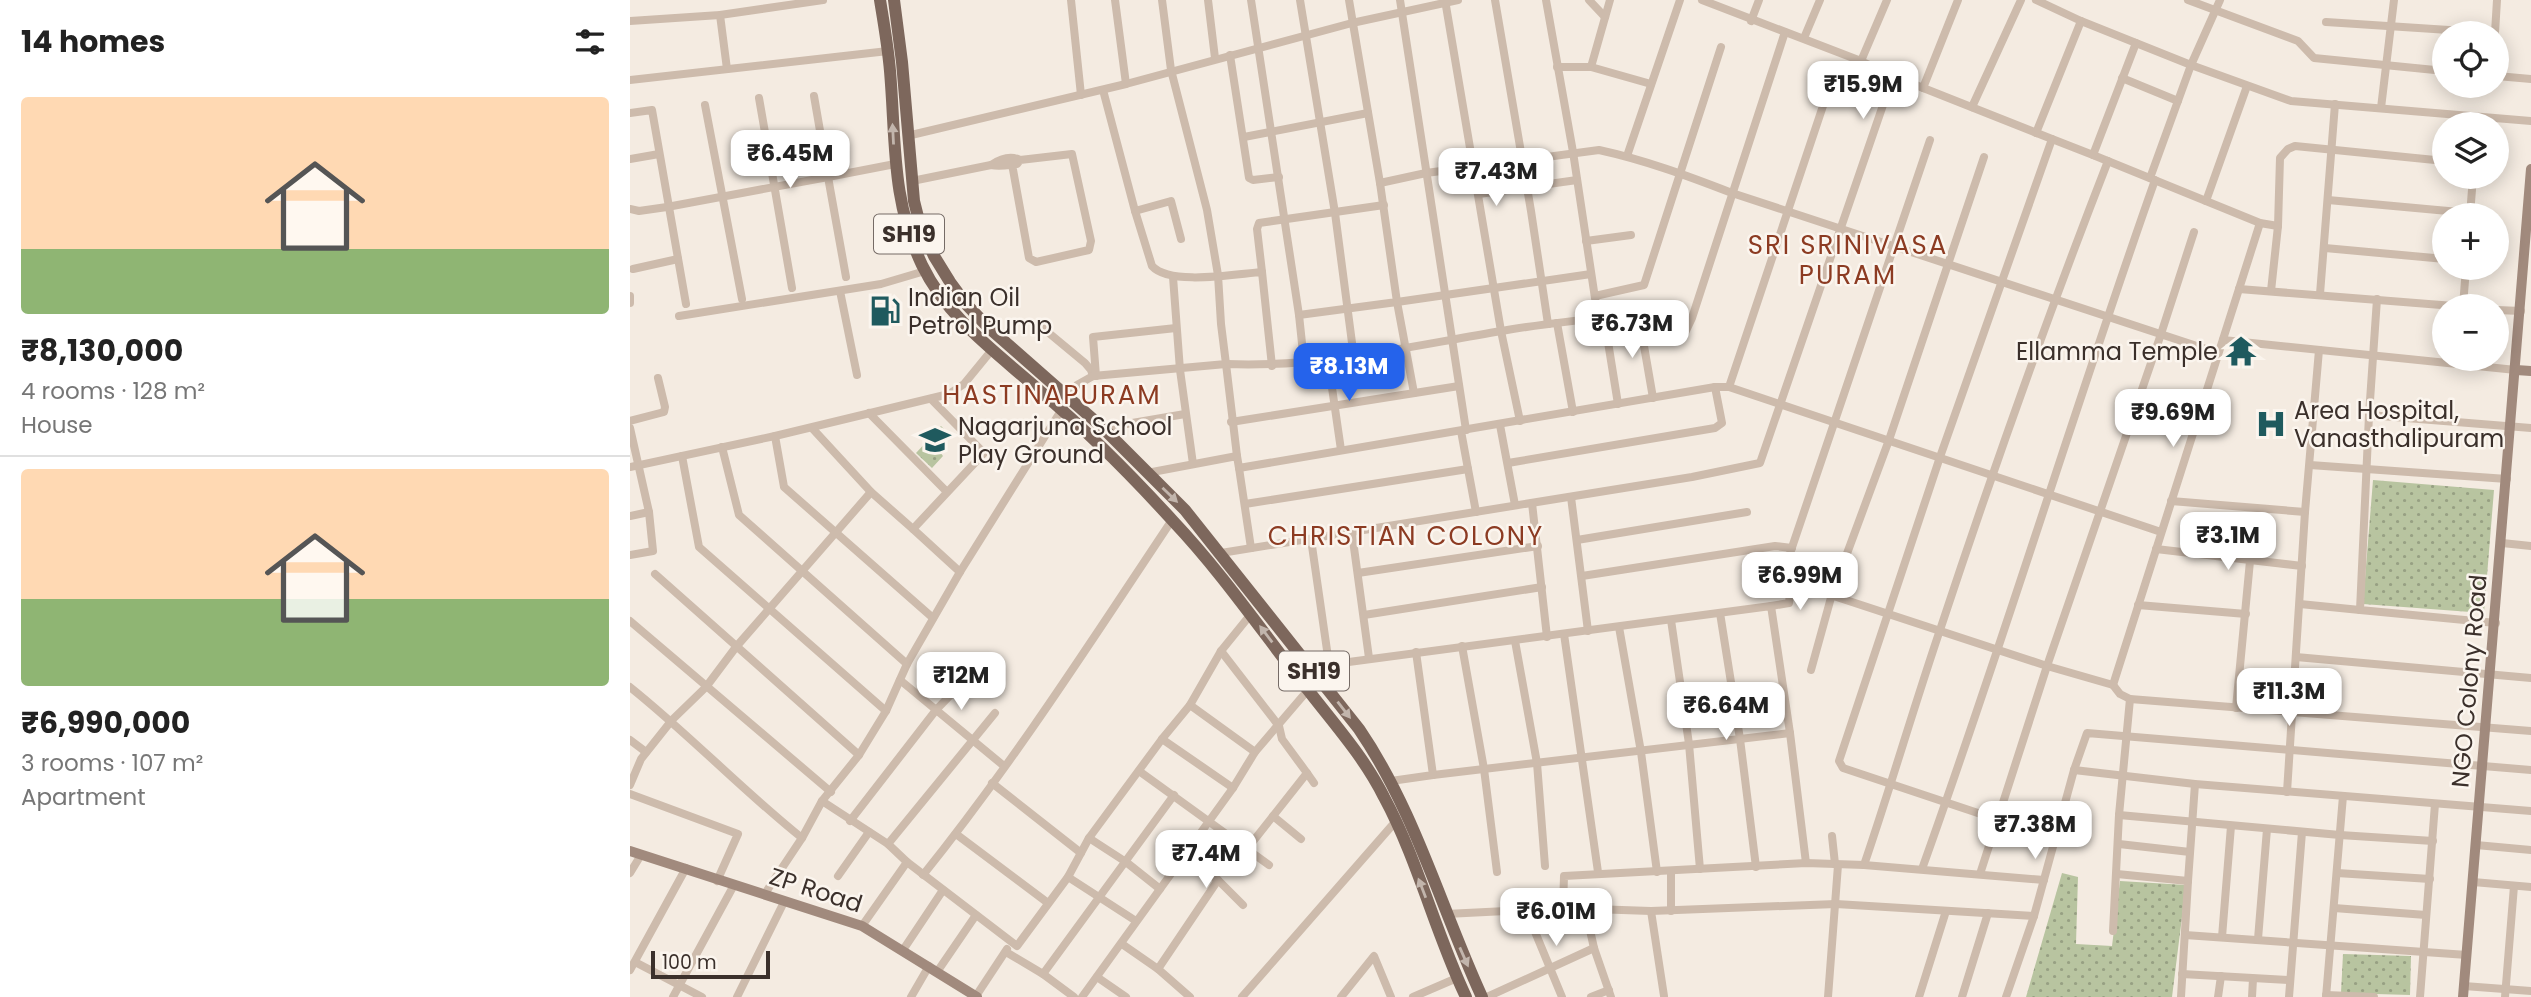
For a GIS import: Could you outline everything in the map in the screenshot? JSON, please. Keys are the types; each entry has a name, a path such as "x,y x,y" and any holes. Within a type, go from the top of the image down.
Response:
{"main road":[{"name":"SH19","path":"880,0 888,51 900,203 907,229 925,271 955,315 991,351 1061,410 1172,520 1251,614 1367,765 1395,821 1466,997"},
{"name":"SH19","path":"894,0 912,181 920,225 934,256 955,290 988,327 1103,428 1185,510 1359,729 1391,781 1406,812 1446,914 1485,997"}],"street":[{"path":"630,21 720,15 823,0"},
{"path":"1070,0 1081,95"},
{"path":"1115,0 1126,84"},
{"path":"1162,0 1171,70 1207,210 1219,275 1231,422 1251,548"},
{"path":"1208,0 1215,58"},
{"path":"1251,0 1286,220 1304,362"},
{"path":"1300,0 1335,213 1354,358"},
{"path":"1349,0 1414,393"},
{"path":"1400,0 1476,512"},
{"path":"907,136 1103,90 1352,23 1458,0"},
{"path":"1495,0 1540,280 1573,412"},
{"path":"764,895 822,802 859,755 886,711 907,664 960,572 1077,385 1094,376 1226,364 1272,366 1354,358 1501,331 1598,318 1573,152 1546,0"},
{"path":"1589,0 1605,18"},
{"path":"1591,67 1610,0"},
{"path":"1627,156 1680,0"},
{"path":"1702,0 1804,38 2260,223 2278,226"},
{"path":"1751,20 1759,0"},
{"path":"1804,38 1820,0"},
{"path":"1861,61 1887,0"},
{"path":"1923,88 1958,0"},
{"path":"1972,107 2021,0"},
{"path":"2036,0 2136,43 2291,101 2432,114"},
{"path":"2188,0 2298,41 2314,58 2432,70"},
{"path":"1922,869 2178,101 2220,0"},
{"path":"2381,108 2394,0"},
{"path":"2326,22 2495,33 2497,0"},
{"path":"1445,1 1501,331 1520,421"},
{"path":"720,15 727,69"},
{"path":"2036,133 2081,21"},
{"path":"1643,342 1684,337 1785,32"},
{"path":"2093,155 2136,43"},
{"path":"1595,296 1644,285 1721,47"},
{"path":"630,80 888,51"},
{"path":"1230,55 1249,178 1253,180 1279,177"},
{"path":"1557,67 1591,67 1651,84"},
{"path":"1221,553 1692,477 1760,463 1894,76"},
{"path":"2509,77 2531,79"},
{"path":"2122,78 2178,101"},
{"path":"1729,387 1831,82"},
{"path":"2206,201 2247,86"},
{"path":"1103,90 1135,211 1152,266 1158,273 1173,277 1262,272"},
{"path":"814,96 846,277"},
{"path":"759,98 792,288"},
{"path":"2320,294 2334,104"},
{"path":"705,105 742,299"},
{"path":"630,113 652,110 686,304"},
{"path":"1244,137 1368,113"},
{"path":"2509,121 2531,121"},
{"path":"2052,139 1940,457 1839,761 1843,768 2056,839"},
{"path":"1930,140 1785,568 1785,575 1791,582 2113,685 2120,694 2130,699 2531,732"},
{"path":"2271,291 2278,226 2280,158 2288,149 2295,146 2432,161"},
{"path":"1380,183 1426,173 1599,150 1680,173 1732,193 2218,353"},
{"path":"630,159 659,154"},
{"path":"912,181 991,165 1000,167 1016,162 1072,154 1091,241 1089,250 1036,262 1029,258 1016,162"},
{"path":"1811,670 1832,594 1889,440 1984,157"},
{"path":"1864,864 1992,475 2034,363 2054,298 2108,161"},
{"path":"630,209 639,211 667,207 895,164"},
{"name":"NGO Colony Road","path":"2464,992 2531,169"},
{"path":"1479,194 1577,180"},
{"path":"2328,200 2432,210"},
{"path":"1135,211 1171,201 1181,239"},
{"path":"1272,366 1258,225 1263,222 1384,205"},
{"path":"2113,685 2260,223"},
{"path":"1980,874 2047,666 2194,232"},
{"path":"1586,241 1631,235"},
{"path":"2325,248 2432,258"},
{"path":"633,269 678,259"},
{"path":"679,316 881,284 925,271"},
{"path":"1299,315 1591,274"},
{"path":"1173,277 1180,370 1193,464"},
{"path":"2239,289 2432,304"},
{"path":"840,291 857,375"},
{"path":"630,296 630,303"},
{"path":"2360,610 2377,299"},
{"path":"2509,310 2521,311"},
{"path":"1639,317 1653,398"},
{"path":"1038,324 1085,363 1094,376"},
{"path":"1094,376 1093,337 1176,328"},
{"path":"2222,340 2531,371"},
{"path":"1608,342 1618,404"},
{"path":"2287,792 2305,512 2319,350"},
{"path":"634,466 812,428 949,394 964,384 991,351"},
{"path":"1328,360 1341,450"},
{"path":"630,421 664,412 659,378"},
{"path":"1231,422 1459,386"},
{"path":"1508,463 1714,428 1721,423 1715,387"},
{"path":"1239,468 1715,387 1729,387 2161,532"},
{"path":"913,529 984,453 931,399"},
{"path":"869,413 947,492"},
{"path":"1103,428 1185,414"},
{"path":"2370,415 2531,428"},
{"path":"1500,425 1515,505"},
{"path":"630,428 634,466 649,512 653,551 630,555"},
{"path":"812,428 871,492 960,572"},
{"path":"775,436 784,487 933,618"},
{"path":"722,447 739,515 907,664"},
{"path":"682,456 698,547 886,711"},
{"path":"1147,473 1237,456"},
{"path":"2310,465 2507,480"},
{"path":"1245,504 1468,469"},
{"path":"630,785 641,759 672,720 706,687 736,647 871,492"},
{"path":"1571,497 1588,631"},
{"path":"2171,501 2305,512"},
{"path":"1532,503 1547,637"},
{"path":"630,516 649,512"},
{"path":"1577,540 1747,512"},
{"path":"923,875 956,834 1062,686 1172,520"},
{"path":"1352,533 1369,658"},
{"path":"1311,538 1329,664"},
{"path":"2502,543 2531,546"},
{"path":"1358,573 1538,546"},
{"path":"1582,576 1775,546 1792,548"},
{"path":"2156,549 2302,566"},
{"path":"2236,708 2250,561"},
{"path":"655,574 859,755"},
{"path":"1311,667 1788,603 1791,582"},
{"path":"1364,615 1542,587"},
{"path":"2300,604 2496,623"},
{"path":"2138,605 2246,614"},
{"path":"1771,606 1806,863"},
{"path":"1720,613 1740,739 1756,867"},
{"path":"822,802 888,844 906,862 1017,946 1068,877 1089,838 1190,705 1221,651 1251,614"},
{"path":"1671,620 1689,744 1700,869"},
{"path":"630,621 831,792"},
{"path":"1619,627 1641,752 1657,872"},
{"path":"1564,634 1598,873"},
{"path":"1515,641 1537,764 1545,866"},
{"path":"1462,646 1484,769 1497,872"},
{"path":"1221,651 1279,726 1282,739 1314,783"},
{"path":"1416,652 1433,775"},
{"path":"2296,657 2531,678"},
{"path":"901,680 1004,766"},
{"path":"850,821 936,710 961,684"},
{"path":"630,687 672,720 727,775 802,838"},
{"path":"1082,997 1185,856 1255,752 1308,690"},
{"path":"2113,931 2119,815 2130,699"},
{"path":"1190,705 1255,752"},
{"path":"888,844 995,713"},
{"path":"1391,781 1790,733"},
{"path":"2006,997 2034,916 2074,769 2087,733 2531,770"},
{"path":"1163,739 1233,788"},
{"path":"630,740 646,752"},
{"path":"2074,769 2195,784 2531,811"},
{"path":"1139,771 1269,865"},
{"path":"1247,849 1307,773"},
{"path":"992,783 1081,853"},
{"path":"2180,997 2195,784"},
{"path":"630,794 738,834 717,881"},
{"path":"1043,974 1174,795"},
{"path":"2343,796 2326,996 2374,997"},
{"path":"2420,997 2435,804"},
{"path":"2119,815 2433,841"},
{"path":"1273,816 1301,839"},
{"path":"1242,997 1395,821"},
{"path":"2222,937 2231,826"},
{"path":"2258,939 2267,829"},
{"path":"838,876 869,832"},
{"path":"2289,997 2302,832"},
{"path":"956,834 1048,903"},
{"path":"1828,997 1836,904 1836,864 1832,836"},
{"path":"1089,838 1160,889"},
{"path":"2119,844 2190,852"},
{"path":"2476,845 2531,850"},
{"path":"630,873 635,853"},
{"name":"ZP Road","path":"635,853 862,926 976,997"},
{"path":"1185,856 1218,880 1243,905"},
{"path":"862,926 906,862"},
{"path":"1563,908 1563,876 1598,873 1671,872 1806,863 1864,864 2044,880"},
{"path":"685,868 632,966 702,997"},
{"path":"1671,872 1671,911"},
{"path":"2337,873 2430,879"},
{"path":"2117,874 2188,881"},
{"path":"1068,877 1136,922"},
{"path":"1158,969 1218,880"},
{"path":"2473,882 2531,887"},
{"path":"673,997 734,886"},
{"path":"2505,993 2514,886"},
{"path":"903,950 943,890"},
{"path":"737,997 784,902"},
{"path":"1446,914 1563,908 1671,911 1836,904 2034,916"},
{"path":"1585,908 1594,948 1610,994 1591,997"},
{"path":"2334,908 2426,915"},
{"path":"1526,910 1562,997"},
{"path":"1651,911 1664,996"},
{"path":"1919,997 1946,911"},
{"path":"1962,997 1988,913"},
{"path":"911,997 976,915"},
{"path":"2185,935 2467,955"},
{"path":"976,997 1011,942"},
{"path":"1122,944 1158,969 1190,997"},
{"path":"1485,997 1594,948"},
{"path":"1006,952 1043,974 1073,997"},
{"path":"1341,997 1374,956 1391,997"},
{"path":"2182,974 2290,980"},
{"path":"2218,997 2221,976"},
{"path":"1097,977 1126,997"},
{"path":"1413,997 1457,978"},
{"path":"2252,997 2253,979"},
{"path":"2464,992 2531,991"}],"green space":[{"name":"Nagarjuna School Play Ground","path":"941,426 948,433 936,447 943,456 932,468 916,453"},
{"path":"2373,480 2494,490 2484,613 2363,604"},
{"path":"2062,873 2078,877 2076,944 2112,946 2120,881 2186,885 2172,997 2026,997"},
{"path":"2343,954 2411,956 2410,995 2341,993"}],"place":[{"name":"Indian Oil Petrol Pump","path":"885,311"},
{"name":"Ellamma Temple","path":"2241,351"},
{"name":"Area Hospital, Vanasthalipuram","path":"2271,424"},
{"name":"Nagarjuna School Play Ground","path":"935,440"}],"district":[{"name":"SRI SRINIVASA PURAM","path":"1848,260"},
{"name":"HASTINAPURAM","path":"1052,395"},
{"name":"CHRISTIAN COLONY","path":"1406,536"}]}
